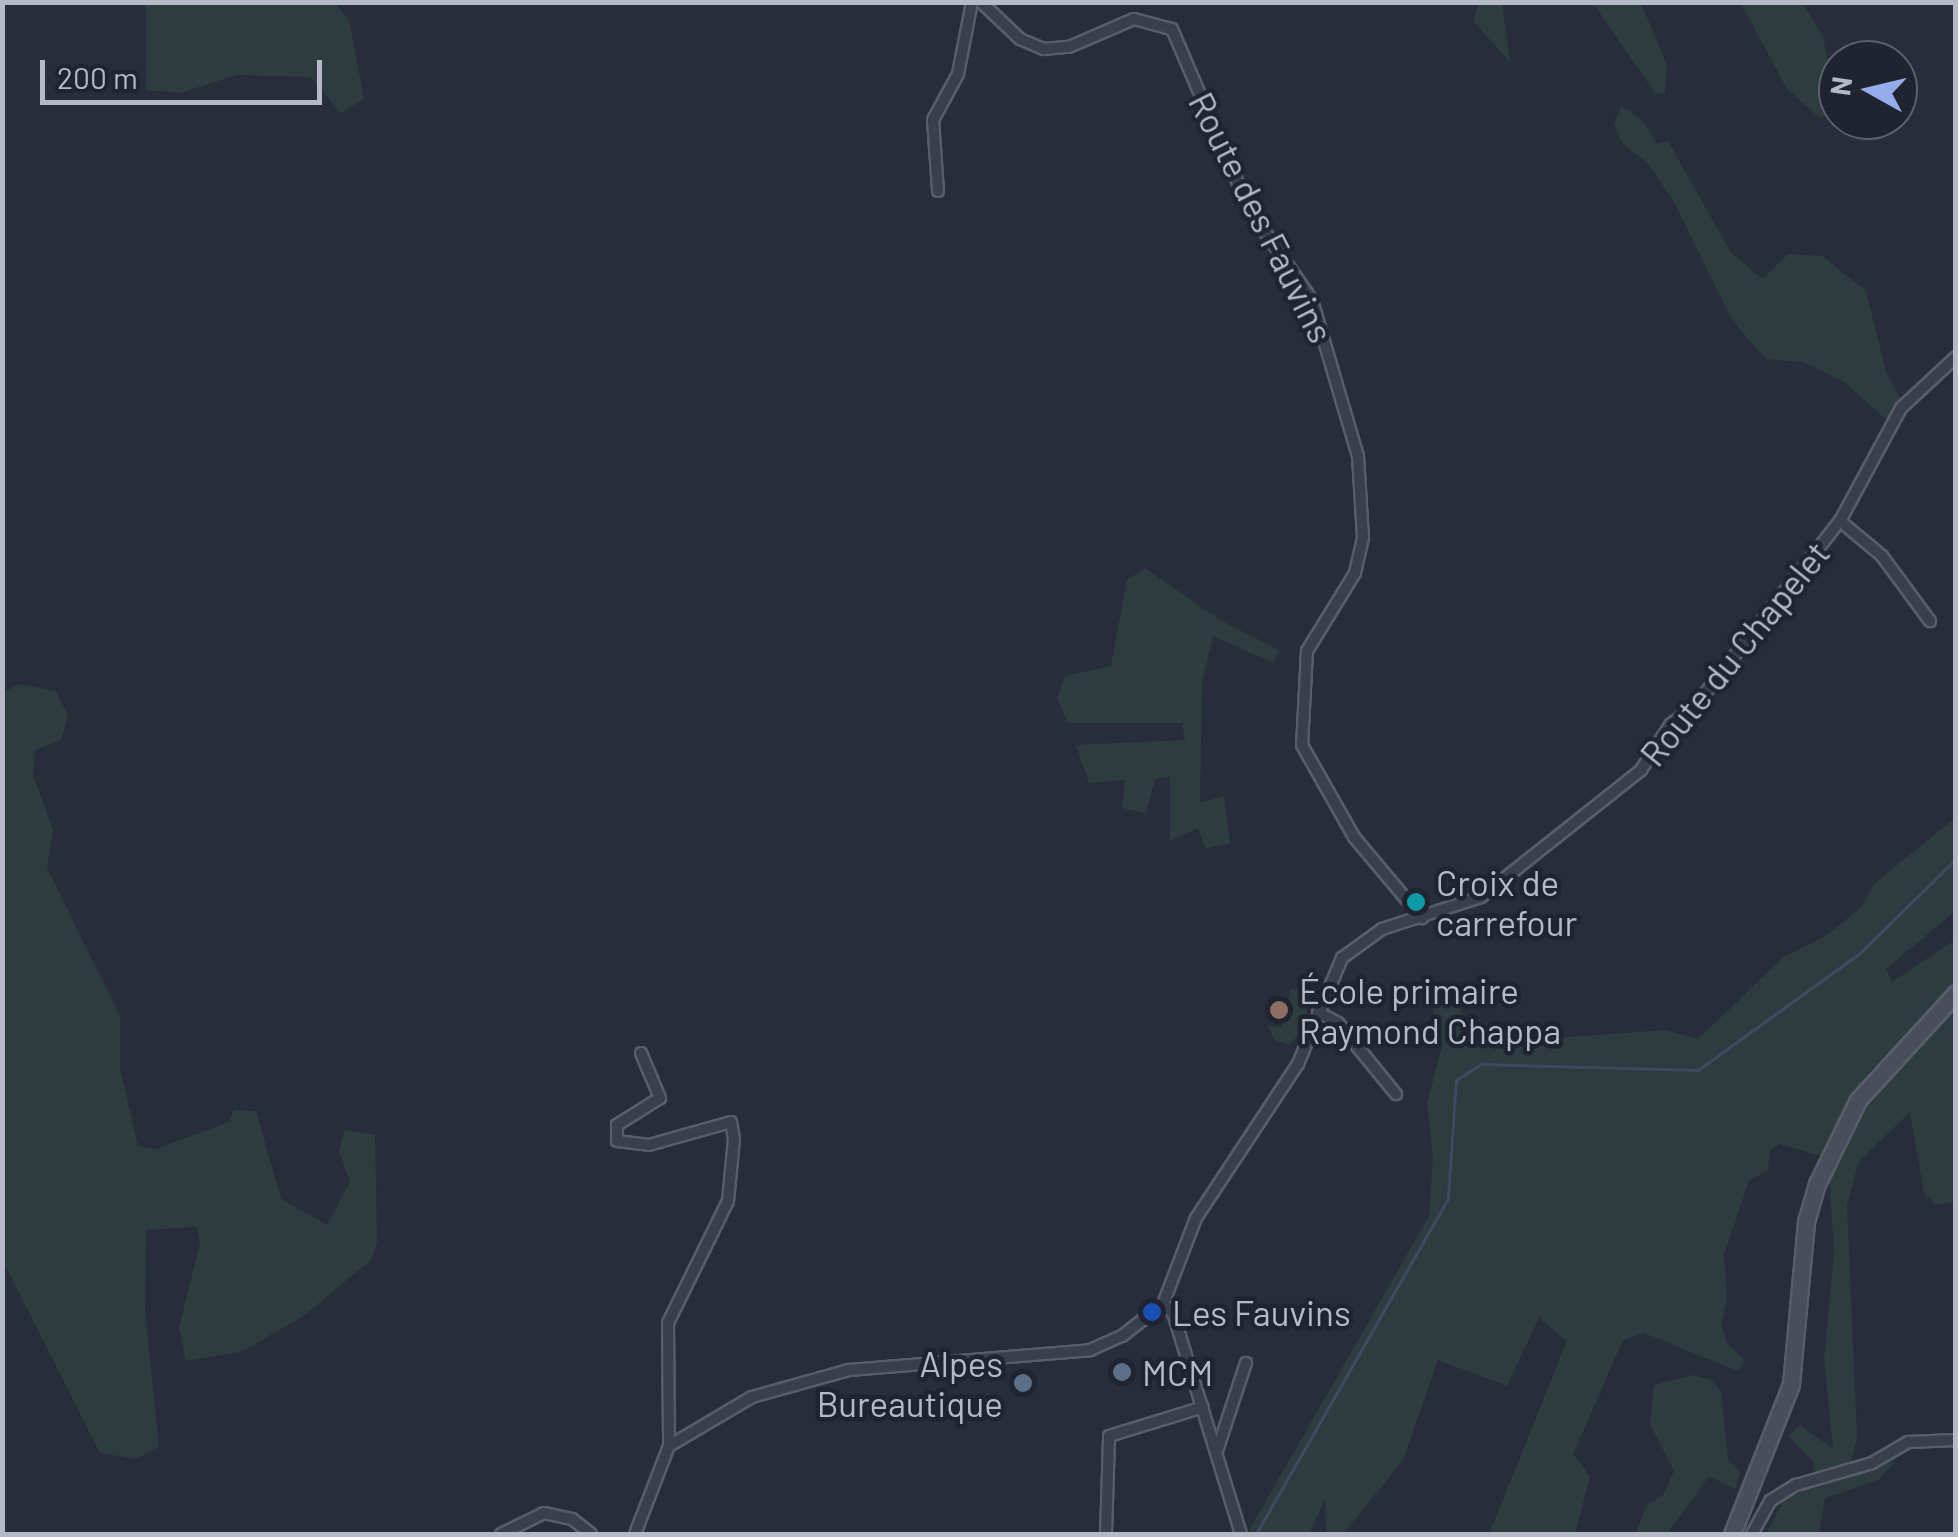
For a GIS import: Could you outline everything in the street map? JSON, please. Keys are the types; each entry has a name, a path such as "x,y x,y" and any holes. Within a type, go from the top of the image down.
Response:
{"street":[{"path":"938,191 934,120 958,74 972,2"},
{"name":"Route des Fauvins","path":"981,2 1020,39 1044,49 1069,47 1134,20 1172,29 1249,208 1312,300 1358,456 1364,518 1355,573 1307,651 1302,744 1354,836 1422,918"},
{"name":"Route du Chapelet","path":"1422,918 1481,897 1641,770 1670,725 1696,706 1840,521 1901,408 1956,357"},
{"path":"1840,521 1882,556 1930,621"},
{"path":"670,1446 752,1397 820,1376 1090,1350 1122,1336 1163,1304 1196,1218 1298,1064 1329,978 1354,946 1422,918"},
{"path":"1732,1534 1786,1405 1806,1222 1830,1152 1883,1066 1956,993"},
{"path":"1318,1012 1338,1023 1396,1094"},
{"path":"635,1534 670,1446 668,1324 728,1201 731,1122 649,1145 617,1140 617,1125 660,1098 641,1053"},
{"path":"1163,1304 1171,1308 1241,1534"},
{"path":"1216,1452 1246,1362"},
{"path":"1106,1534 1109,1436 1203,1407"},
{"path":"1752,1534 1770,1502 1796,1485 1872,1463 1908,1442 1956,1440"},
{"path":"501,1534 544,1513 572,1519 592,1534"}],"shaded area":[{"path":"146,3 335,3 349,20 364,99 341,113 310,77 237,75 180,93 146,90"},
{"path":"1478,3 1502,3 1510,62 1474,22"},
{"path":"1593,3 1641,3 1667,65 1665,94 1655,93"},
{"path":"1741,3 1802,3 1823,36 1824,40 1818,40 1818,116 1787,89"},
{"path":"1621,106 1643,121 1657,144 1668,141 1731,253 1763,279 1788,254 1822,256 1866,291 1886,372 1902,402 1888,421 1843,381 1803,362 1766,359 1732,320 1674,202 1647,162 1623,144 1614,125"},
{"path":"1145,568 1218,619 1279,650 1273,663 1213,636 1202,681 1200,803 1224,796 1230,843 1206,849 1198,828 1170,841 1170,777 1155,779 1146,813 1122,808 1125,780 1089,783 1076,745 1185,740 1182,723 1068,723 1057,698 1065,676 1111,666 1127,580"},
{"path":"19,684 56,691 68,716 61,740 35,750 33,775 53,830 47,868 120,1016 120,1069 138,1146 156,1149 229,1122 234,1110 256,1111 281,1199 327,1225 350,1182 339,1150 345,1130 375,1135 377,1242 371,1260 302,1317 241,1352 186,1361 179,1328 200,1243 197,1227 146,1230 145,1311 159,1446 136,1459 100,1453 3,1261 2,693"},
{"path":"1955,818 1955,911 1886,969 1892,982 1955,940 1955,986 1871,1070 1821,1156 1780,1144 1770,1150 1768,1170 1749,1181 1724,1255 1727,1299 1721,1325 1727,1344 1745,1360 1738,1371 1644,1333 1623,1340 1573,1454 1590,1476 1575,1534 1489,1534 1567,1341 1539,1318 1507,1386 1438,1360 1403,1460 1343,1534 1326,1534 1325,1499 1309,1534 1247,1534 1429,1216 1433,1156 1427,1103 1442,1047 1431,999 1454,986 1463,1018 1554,1038 1665,1030 1698,1039 1784,957 1826,936 1862,906 1874,884"},
{"path":"1291,988 1311,992 1302,1030 1290,1045 1274,1040 1268,1025 1281,1027"},
{"path":"1955,1003 1955,1202 1936,1205 1924,1193 1910,1112 1858,1163 1847,1205 1857,1437 1851,1461 1892,1457 1895,1462 1878,1480 1825,1498 1819,1534 1766,1534 1784,1500 1815,1485 1813,1461 1788,1436 1800,1425 1833,1449 1824,1359 1834,1253 1829,1173 1879,1085"},
{"path":"1693,1375 1711,1380 1721,1391 1728,1460 1740,1472 1735,1489 1709,1476 1667,1534 1636,1534 1646,1507 1664,1494 1674,1471 1650,1424 1654,1385"}],"waterway":[{"path":"1256,1534 1448,1199 1456,1080 1482,1064 1698,1070 1859,954 1956,859"}],"place":[{"name":"Croix de carrefour","path":"1416,902"},
{"name":"École primaire Raymond Chappa","path":"1279,1010"},
{"name":"Les Fauvins","path":"1152,1312"},
{"name":"MCM","path":"1122,1372"},
{"name":"Alpes Bureautique","path":"1023,1383"}]}
